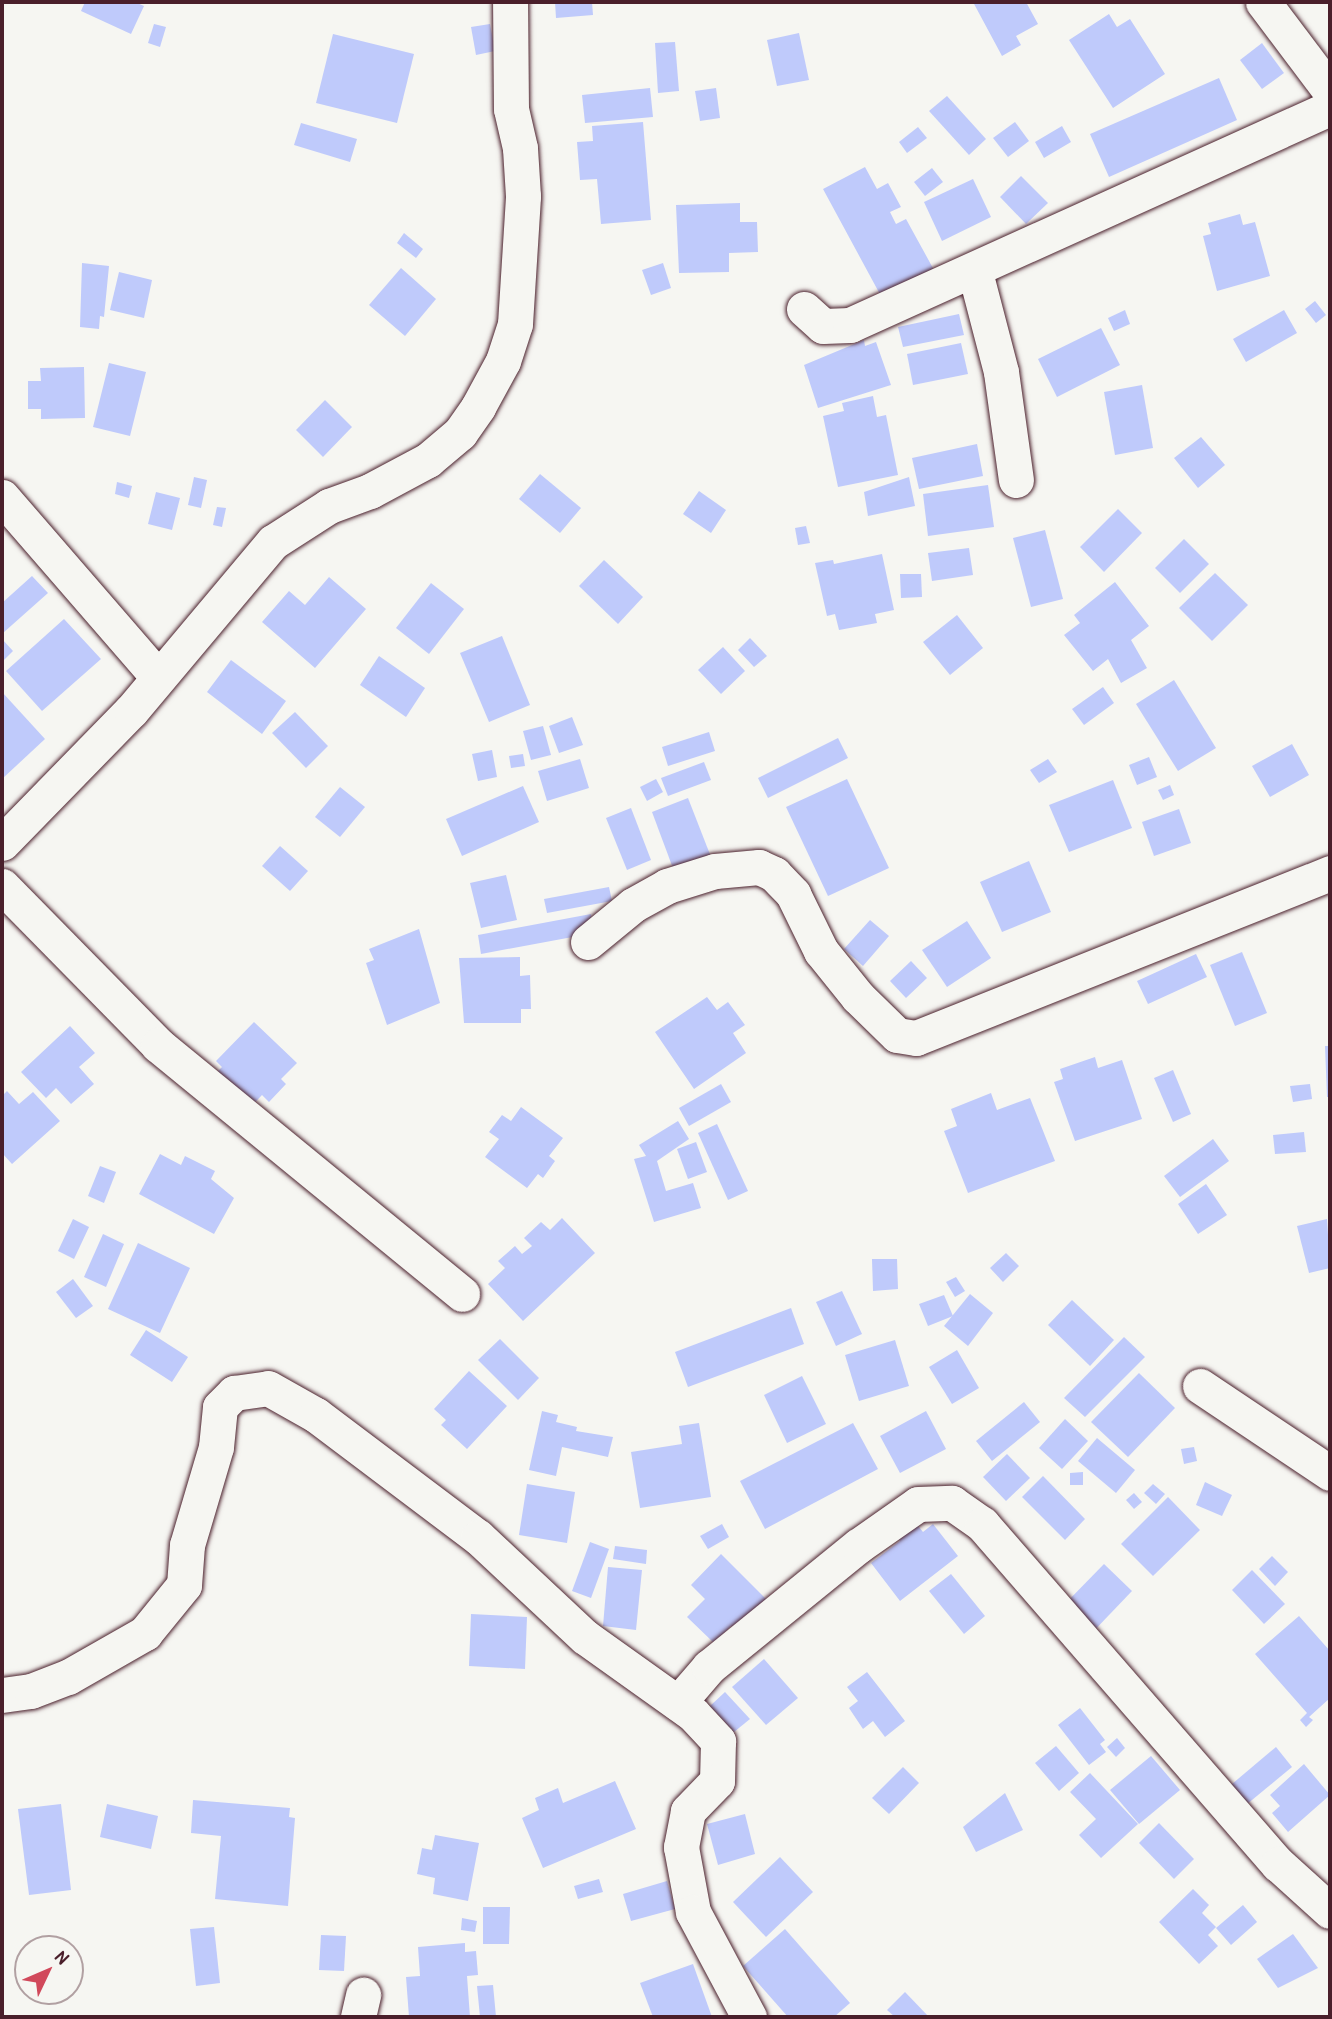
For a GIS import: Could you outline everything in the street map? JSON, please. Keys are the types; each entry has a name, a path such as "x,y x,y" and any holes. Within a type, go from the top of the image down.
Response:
{"street":[{"path":"2,843 52,797 273,542 329,506 401,477 460,433 503,361 515,324 523,196 511,109 510,2"},
{"path":"1263,2 1330,91"},
{"path":"804,309 823,326 840,328 975,272 1330,108"},
{"path":"975,272 1001,372 1016,480"},
{"path":"2,497 158,677"},
{"path":"588,942 633,905 667,886 715,871 759,867 774,874 793,894 821,951 858,997 897,1035 916,1038 1330,873"},
{"path":"2,886 158,1045 462,1294"},
{"path":"1200,1385 1330,1473"},
{"path":"2,1695 31,1691 68,1677 145,1633 184,1585 187,1545 216,1447 220,1406 234,1393 260,1388 316,1415 445,1512 585,1637 678,1703 718,1741 721,1756 717,1781 688,1811 681,1847 693,1912 749,2017"},
{"path":"678,1703 738,1641 858,1546 918,1504 953,1503 982,1524 1278,1864 1330,1911"}],"building":[{"path":"85,2 135,2 144,6 131,34 81,11"},
{"path":"555,2 592,2 593,15 556,18"},
{"path":"973,2 1026,2 1038,24 1016,36 1021,45 1002,56"},
{"path":"1109,14 1117,27 1130,19 1165,74 1113,108 1069,40"},
{"path":"154,24 166,27 160,47 148,43"},
{"path":"490,24 495,51 476,55 471,27"},
{"path":"799,33 809,80 777,86 767,40"},
{"path":"333,34 414,54 397,123 316,103"},
{"path":"675,42 679,91 658,93 655,43"},
{"path":"1262,43 1284,73 1262,89 1240,60"},
{"path":"1219,78 1237,120 1109,177 1090,134"},
{"path":"650,88 653,117 585,123 582,95"},
{"path":"716,88 720,118 700,121 695,91"},
{"path":"947,96 986,139 969,155 929,111"},
{"path":"643,122 651,220 601,224 597,179 580,180 577,142 593,141 592,126"},
{"path":"1015,122 1029,141 1008,157 993,138"},
{"path":"301,123 357,139 350,162 294,145"},
{"path":"1062,126 1071,142 1044,158 1035,142"},
{"path":"918,127 927,138 907,153 899,142"},
{"path":"865,167 877,189 888,183 901,207 890,212 896,224 906,219 934,270 882,298 823,189"},
{"path":"932,168 943,182 925,196 914,182"},
{"path":"1021,176 1048,203 1026,224 1000,197"},
{"path":"973,179 991,217 942,241 924,202"},
{"path":"740,203 740,222 757,222 758,252 729,253 729,272 679,273 676,205"},
{"path":"1240,214 1243,225 1255,222 1270,276 1217,291 1203,236 1211,234 1208,223"},
{"path":"404,233 423,249 416,258 397,243"},
{"path":"82,263 109,266 104,317 100,316 99,329 80,327"},
{"path":"663,263 671,288 651,295 642,270"},
{"path":"401,268 436,299 405,336 369,305"},
{"path":"119,272 152,280 144,318 110,310"},
{"path":"1315,301 1326,315 1316,323 1305,309"},
{"path":"1125,310 1130,324 1114,331 1108,318"},
{"path":"1284,310 1297,333 1246,362 1233,339"},
{"path":"959,314 964,335 903,347 898,327"},
{"path":"1101,328 1120,365 1057,397 1038,359"},
{"path":"864,340 865,346 876,342 891,385 818,408 804,365"},
{"path":"961,343 968,374 913,385 907,354"},
{"path":"109,363 146,372 130,436 93,427"},
{"path":"84,367 85,418 41,419 41,409 28,409 28,381 41,381 40,368"},
{"path":"1142,385 1153,448 1115,455 1104,392"},
{"path":"873,396 877,417 886,415 898,475 838,487 823,416 844,411 842,403"},
{"path":"325,400 352,427 323,457 296,430"},
{"path":"1201,437 1225,465 1198,488 1174,458"},
{"path":"977,444 983,476 919,489 912,458"},
{"path":"540,474 581,508 560,533 519,499"},
{"path":"194,477 207,480 201,508 188,505"},
{"path":"909,477 915,506 868,516 864,492"},
{"path":"117,482 132,486 129,498 115,494"},
{"path":"988,485 994,527 928,536 923,494"},
{"path":"699,491 726,510 711,533 683,514"},
{"path":"156,492 180,498 172,530 148,524"},
{"path":"217,507 226,508 222,527 213,525"},
{"path":"1118,509 1142,533 1104,572 1080,547"},
{"path":"806,526 810,543 798,545 795,528"},
{"path":"1045,530 1063,599 1031,607 1013,538"},
{"path":"1184,539 1209,564 1180,593 1155,568"},
{"path":"969,548 973,575 932,581 928,553"},
{"path":"882,554 894,610 875,614 877,623 839,630 835,614 827,616 815,563 833,560 834,564"},
{"path":"604,560 643,597 618,624 579,586"},
{"path":"1215,573 1248,605 1212,641 1179,608"},
{"path":"900,574 921,574 922,597 901,598"},
{"path":"32,576 48,593 3,633 2,603"},
{"path":"329,577 366,609 315,668 262,622 289,591 305,605"},
{"path":"1115,582 1149,626 1131,640 1147,668 1121,683 1108,659 1093,671 1064,635 1080,623 1074,615"},
{"path":"431,583 464,609 429,654 396,628"},
{"path":"957,615 983,648 950,675 923,642"},
{"path":"64,619 101,659 42,711 6,671"},
{"path":"502,636 530,705 489,722 460,653"},
{"path":"750,638 767,656 754,667 738,650"},
{"path":"2,639 13,651 2,662"},
{"path":"723,647 745,671 721,694 698,670"},
{"path":"379,656 425,688 406,717 360,685"},
{"path":"231,660 286,701 262,734 207,692"},
{"path":"1174,680 1216,748 1178,771 1136,704"},
{"path":"1103,687 1114,703 1084,725 1072,709"},
{"path":"2,692 45,739 2,779"},
{"path":"295,712 328,746 306,768 272,733"},
{"path":"572,717 583,745 559,753 549,726"},
{"path":"543,726 551,755 531,760 523,731"},
{"path":"709,732 715,751 668,766 662,747"},
{"path":"838,738 848,758 768,798 758,778"},
{"path":"1292,744 1309,775 1270,797 1252,766"},
{"path":"492,750 497,777 478,781 472,754"},
{"path":"523,754 525,766 511,768 509,756"},
{"path":"1149,757 1157,777 1137,785 1129,765"},
{"path":"580,759 589,788 547,801 538,771"},
{"path":"1048,759 1057,772 1039,783 1030,770"},
{"path":"704,762 711,780 668,796 661,778"},
{"path":"656,779 663,792 647,801 640,787"},
{"path":"847,779 889,868 828,896 786,807"},
{"path":"1113,780 1132,828 1069,852 1049,805"},
{"path":"1170,785 1174,795 1163,800 1158,790"},
{"path":"523,786 539,822 462,856 446,819"},
{"path":"340,787 365,807 340,837 315,817"},
{"path":"688,798 711,857 674,871 652,812"},
{"path":"631,808 651,860 627,870 606,818"},
{"path":"1179,809 1191,843 1154,856 1142,822"},
{"path":"280,846 308,871 290,891 262,866"},
{"path":"1029,861 1051,912 1002,932 980,882"},
{"path":"506,875 517,920 481,928 470,883"},
{"path":"609,887 612,901 547,913 544,899"},
{"path":"591,914 594,933 481,954 478,935"},
{"path":"870,920 889,936 863,966 844,949"},
{"path":"967,921 991,958 947,987 922,950"},
{"path":"419,929 440,1003 387,1025 366,963 374,960 369,949"},
{"path":"1242,952 1267,1013 1235,1026 1210,965"},
{"path":"1196,954 1207,977 1148,1004 1137,981"},
{"path":"520,957 520,976 530,975 531,1009 521,1009 521,1023 464,1023 459,958"},
{"path":"911,961 927,978 906,998 890,981"},
{"path":"707,997 717,1010 728,1002 745,1025 733,1033 746,1053 694,1089 655,1032"},
{"path":"254,1022 297,1063 281,1079 286,1084 269,1102 262,1095 248,1110 217,1072 222,1067 216,1061"},
{"path":"70,1026 95,1053 79,1067 94,1084 71,1104 56,1088 46,1098 21,1072"},
{"path":"1325,1046 1330,1046 1330,1097 1327,1097"},
{"path":"1095,1057 1098,1068 1122,1060 1142,1119 1075,1141 1054,1082 1063,1079 1060,1069"},
{"path":"1173,1070 1191,1114 1173,1122 1154,1078"},
{"path":"721,1084 731,1102 689,1126 679,1108"},
{"path":"1310,1084 1312,1099 1293,1102 1290,1086"},
{"path":"7,1091 19,1104 33,1092 60,1121 12,1164 2,1153 2,1096"},
{"path":"991,1093 997,1110 1030,1098 1055,1161 968,1193 944,1131 957,1126 951,1109"},
{"path":"521,1107 563,1138 549,1156 555,1161 543,1178 538,1174 527,1188 485,1157 499,1139 489,1132 502,1115 511,1121"},
{"path":"678,1121 689,1139 657,1161 666,1191 693,1183 701,1208 654,1222 634,1159 646,1156 639,1145"},
{"path":"717,1124 748,1191 728,1200 698,1133"},
{"path":"1304,1132 1306,1152 1275,1154 1273,1135"},
{"path":"1213,1139 1229,1161 1180,1197 1164,1176"},
{"path":"696,1142 707,1172 688,1179 677,1149"},
{"path":"160,1154 181,1165 185,1156 215,1171 211,1179 234,1198 214,1234 139,1194"},
{"path":"100,1166 116,1172 104,1203 88,1196"},
{"path":"1206,1184 1227,1215 1198,1234 1178,1204"},
{"path":"562,1218 595,1253 523,1321 488,1284 505,1268 498,1261 515,1246 522,1254 532,1246 524,1238 541,1222 550,1230"},
{"path":"73,1219 89,1227 74,1259 58,1251"},
{"path":"1327,1219 1330,1268 1309,1273 1297,1226"},
{"path":"103,1234 124,1244 106,1287 84,1277"},
{"path":"138,1243 190,1268 160,1333 108,1309"},
{"path":"1006,1253 1019,1266 1003,1282 990,1268"},
{"path":"872,1259 897,1259 898,1289 873,1291"},
{"path":"956,1277 965,1291 955,1297 946,1282"},
{"path":"73,1279 93,1306 76,1318 56,1292"},
{"path":"842,1291 862,1334 836,1346 816,1302"},
{"path":"970,1294 993,1313 968,1346 944,1326"},
{"path":"944,1295 953,1316 928,1326 919,1304"},
{"path":"1072,1300 1114,1340 1090,1366 1048,1325"},
{"path":"791,1308 804,1344 688,1387 675,1352"},
{"path":"146,1330 188,1357 172,1382 130,1355"},
{"path":"1124,1337 1145,1357 1085,1417 1064,1398"},
{"path":"500,1339 539,1378 518,1400 478,1360"},
{"path":"895,1340 909,1386 859,1401 845,1355"},
{"path":"957,1350 979,1388 952,1404 929,1367"},
{"path":"469,1371 507,1406 467,1449 441,1425 446,1420 434,1409"},
{"path":"1139,1373 1175,1408 1128,1457 1091,1422"},
{"path":"802,1376 826,1424 787,1443 764,1395"},
{"path":"1024,1402 1040,1422 992,1461 976,1441"},
{"path":"542,1411 558,1415 556,1422 577,1427 576,1431 613,1437 608,1457 562,1447 556,1476 529,1470"},
{"path":"926,1411 946,1449 900,1473 880,1436"},
{"path":"1065,1419 1088,1441 1062,1469 1039,1448"},
{"path":"699,1423 711,1497 640,1508 631,1452 682,1444 679,1426"},
{"path":"853,1423 878,1469 765,1529 740,1481"},
{"path":"1097,1438 1135,1470 1116,1493 1078,1461"},
{"path":"1194,1447 1197,1461 1184,1464 1181,1449"},
{"path":"1007,1454 1030,1478 1006,1501 983,1477"},
{"path":"1083,1472 1083,1485 1070,1485 1070,1473"},
{"path":"1043,1476 1085,1519 1065,1540 1022,1497"},
{"path":"1205,1482 1232,1495 1222,1516 1196,1505"},
{"path":"527,1484 575,1492 567,1543 519,1535"},
{"path":"1153,1484 1165,1494 1156,1504 1144,1493"},
{"path":"1134,1493 1142,1502 1134,1509 1126,1500"},
{"path":"1168,1497 1200,1530 1153,1576 1121,1544"},
{"path":"914,1521 923,1532 933,1524 958,1556 900,1601 871,1563 900,1541 895,1535"},
{"path":"722,1524 729,1537 708,1549 700,1536"},
{"path":"590,1542 609,1549 591,1598 572,1591"},
{"path":"615,1546 647,1550 646,1564 613,1559"},
{"path":"721,1554 768,1601 738,1632 731,1626 714,1643 687,1617 705,1599 691,1585"},
{"path":"1272,1556 1288,1572 1275,1586 1259,1569"},
{"path":"1104,1564 1132,1591 1088,1637 1060,1609"},
{"path":"608,1567 642,1570 636,1630 603,1626"},
{"path":"1252,1570 1285,1604 1264,1624 1232,1590"},
{"path":"951,1574 985,1616 964,1634 929,1591"},
{"path":"471,1614 527,1617 525,1669 469,1666"},
{"path":"1299,1616 1330,1651 1330,1698 1309,1717 1313,1720 1306,1727 1300,1720 1307,1713 1255,1654"},
{"path":"764,1659 798,1698 766,1725 732,1687"},
{"path":"867,1672 905,1721 885,1737 873,1721 863,1729 849,1708 858,1701 847,1687"},
{"path":"725,1692 750,1719 734,1732 710,1706"},
{"path":"1080,1708 1105,1740 1100,1744 1106,1752 1089,1765 1058,1725"},
{"path":"1117,1738 1125,1748 1116,1757 1107,1747"},
{"path":"1056,1746 1079,1773 1059,1791 1035,1763"},
{"path":"1276,1747 1292,1767 1229,1819 1213,1800"},
{"path":"1151,1756 1180,1790 1139,1824 1110,1790"},
{"path":"1304,1764 1330,1795 1288,1832 1272,1813 1280,1806 1270,1795"},
{"path":"903,1767 919,1783 889,1814 872,1798"},
{"path":"1090,1773 1138,1824 1101,1858 1079,1835 1096,1819 1070,1792"},
{"path":"615,1781 636,1829 543,1868 522,1818 539,1810 535,1798 558,1788 563,1803"},
{"path":"1005,1793 1023,1830 976,1852 963,1827"},
{"path":"193,1800 290,1808 289,1817 295,1818 288,1906 215,1899 221,1836 191,1833"},
{"path":"61,1804 71,1890 29,1895 18,1809"},
{"path":"107,1804 158,1816 151,1849 100,1837"},
{"path":"745,1814 755,1854 718,1865 707,1824"},
{"path":"1159,1823 1194,1859 1174,1879 1139,1843"},
{"path":"435,1835 479,1843 468,1901 433,1894 435,1878 417,1874 422,1848 432,1850"},
{"path":"780,1857 813,1892 766,1937 733,1902"},
{"path":"599,1879 603,1892 578,1899 574,1886"},
{"path":"667,1881 675,1909 631,1921 623,1894"},
{"path":"1193,1889 1209,1905 1202,1913 1216,1927 1208,1935 1218,1946 1199,1964 1159,1922"},
{"path":"1243,1905 1257,1922 1231,1945 1216,1928"},
{"path":"483,1907 510,1907 509,1944 483,1944"},
{"path":"462,1918 477,1921 475,1932 461,1930"},
{"path":"214,1927 220,1983 196,1986 190,1929"},
{"path":"785,1929 850,2003 834,2017 788,2017 743,1966"},
{"path":"1293,1934 1318,1968 1278,1988 1257,1959"},
{"path":"321,1935 346,1936 344,1971 319,1970"},
{"path":"465,1943 465,1952 476,1951 478,1975 467,1976 470,2017 409,2017 406,1977 420,1976 418,1947"},
{"path":"693,1964 712,2017 653,2017 640,1983"},
{"path":"493,1985 496,2017 480,2017 477,1986"},
{"path":"905,1992 929,2017 895,2017 887,2010"}]}
